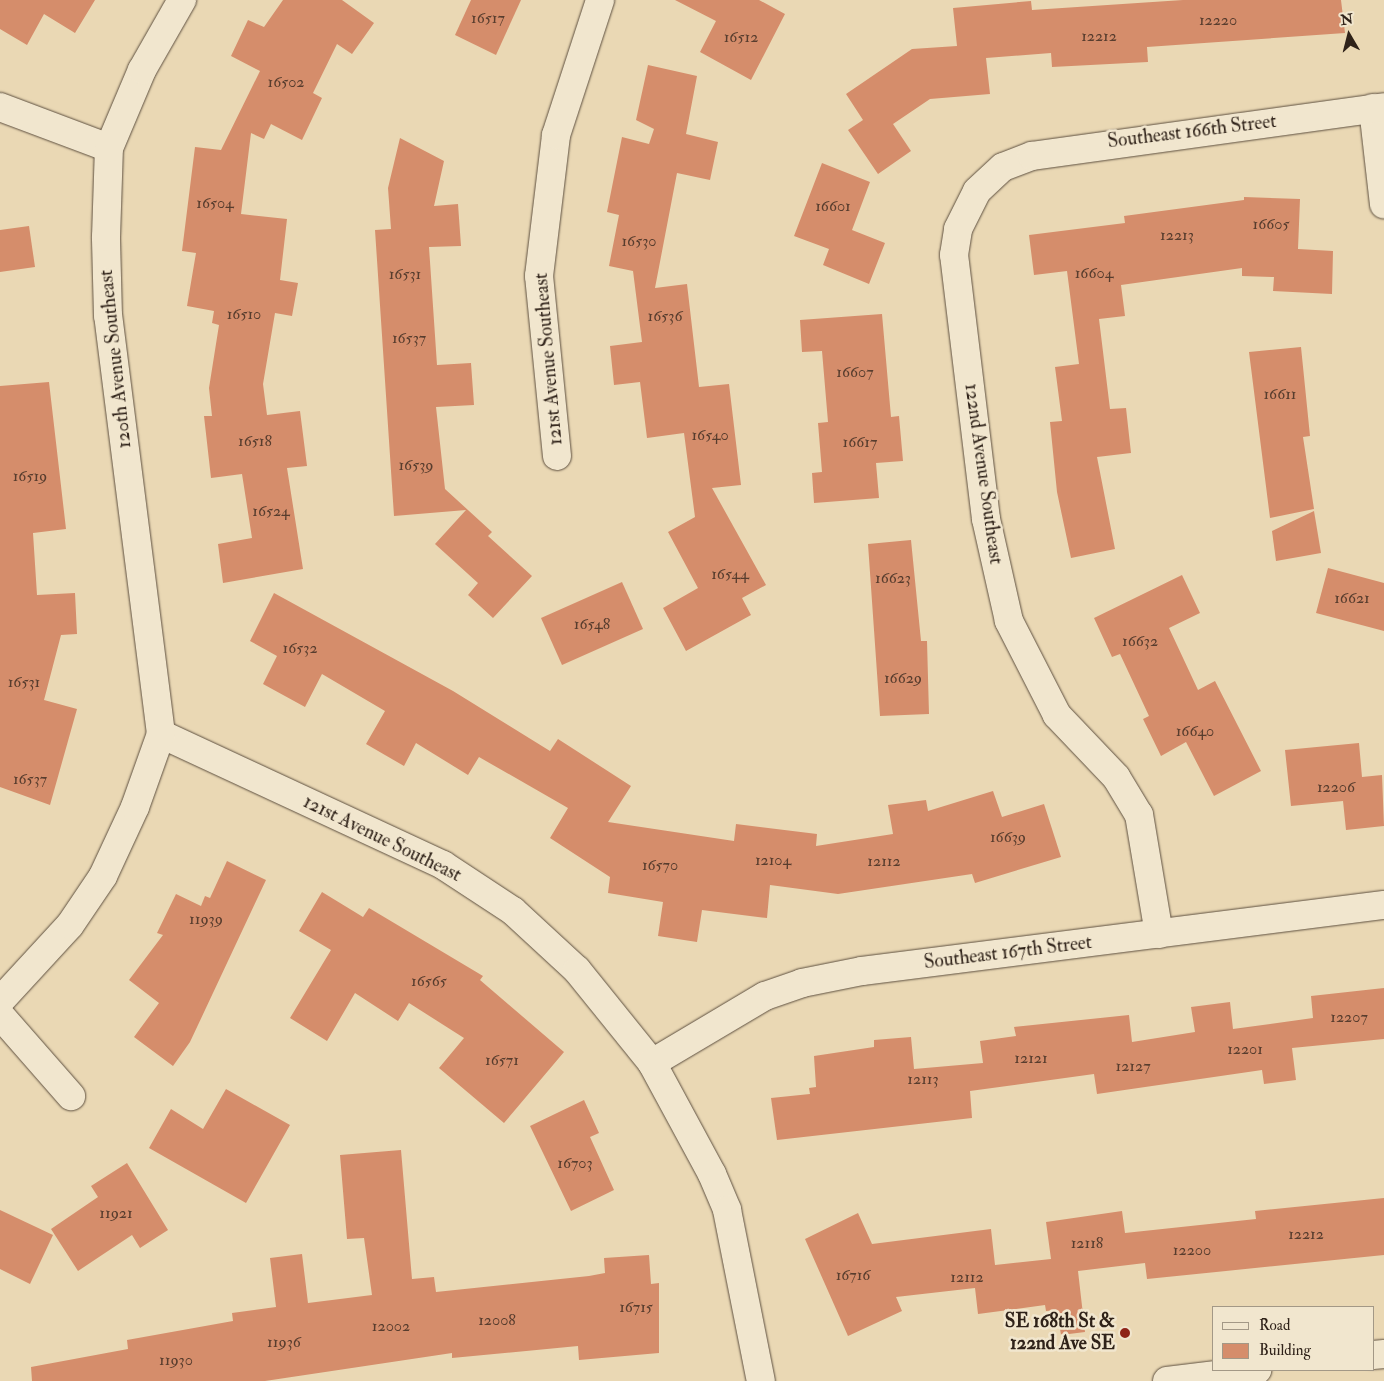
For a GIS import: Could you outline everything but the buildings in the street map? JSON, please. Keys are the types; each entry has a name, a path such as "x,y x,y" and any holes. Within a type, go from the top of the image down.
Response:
{"street":[{"name":"120th Avenue Southeast","path":"161,734 108,316 109,148 142,70 182,0"},
{"name":"121st Avenue Southeast","path":"557,456 539,276 556,135 600,0"},
{"path":"0,107 109,148"},
{"path":"1379,108 1384,204"},
{"name":"Southeast 166th Street","path":"1003,166 1076,147 1379,108"},
{"name":"122nd Avenue Southeast","path":"1003,166 966,205 954,254 986,519 1009,621 1034,677 1057,715 1116,777 1139,815 1159,934"},
{"path":"0,1001 70,926 102,876 135,807 161,734"},
{"name":"121st Avenue Southeast","path":"161,734 443,865 513,911 577,970 652,1063 712,1174 727,1210 761,1381"},
{"name":"Southeast 167th Street","path":"652,1063 765,996 802,982 862,971 1384,905"},
{"path":"0,1015 71,1096"},
{"path":"1167,1381 1249,1371"}],"place":[{"name":"SE 168th St & 122nd Ave SE","path":"1125,1333"}]}
